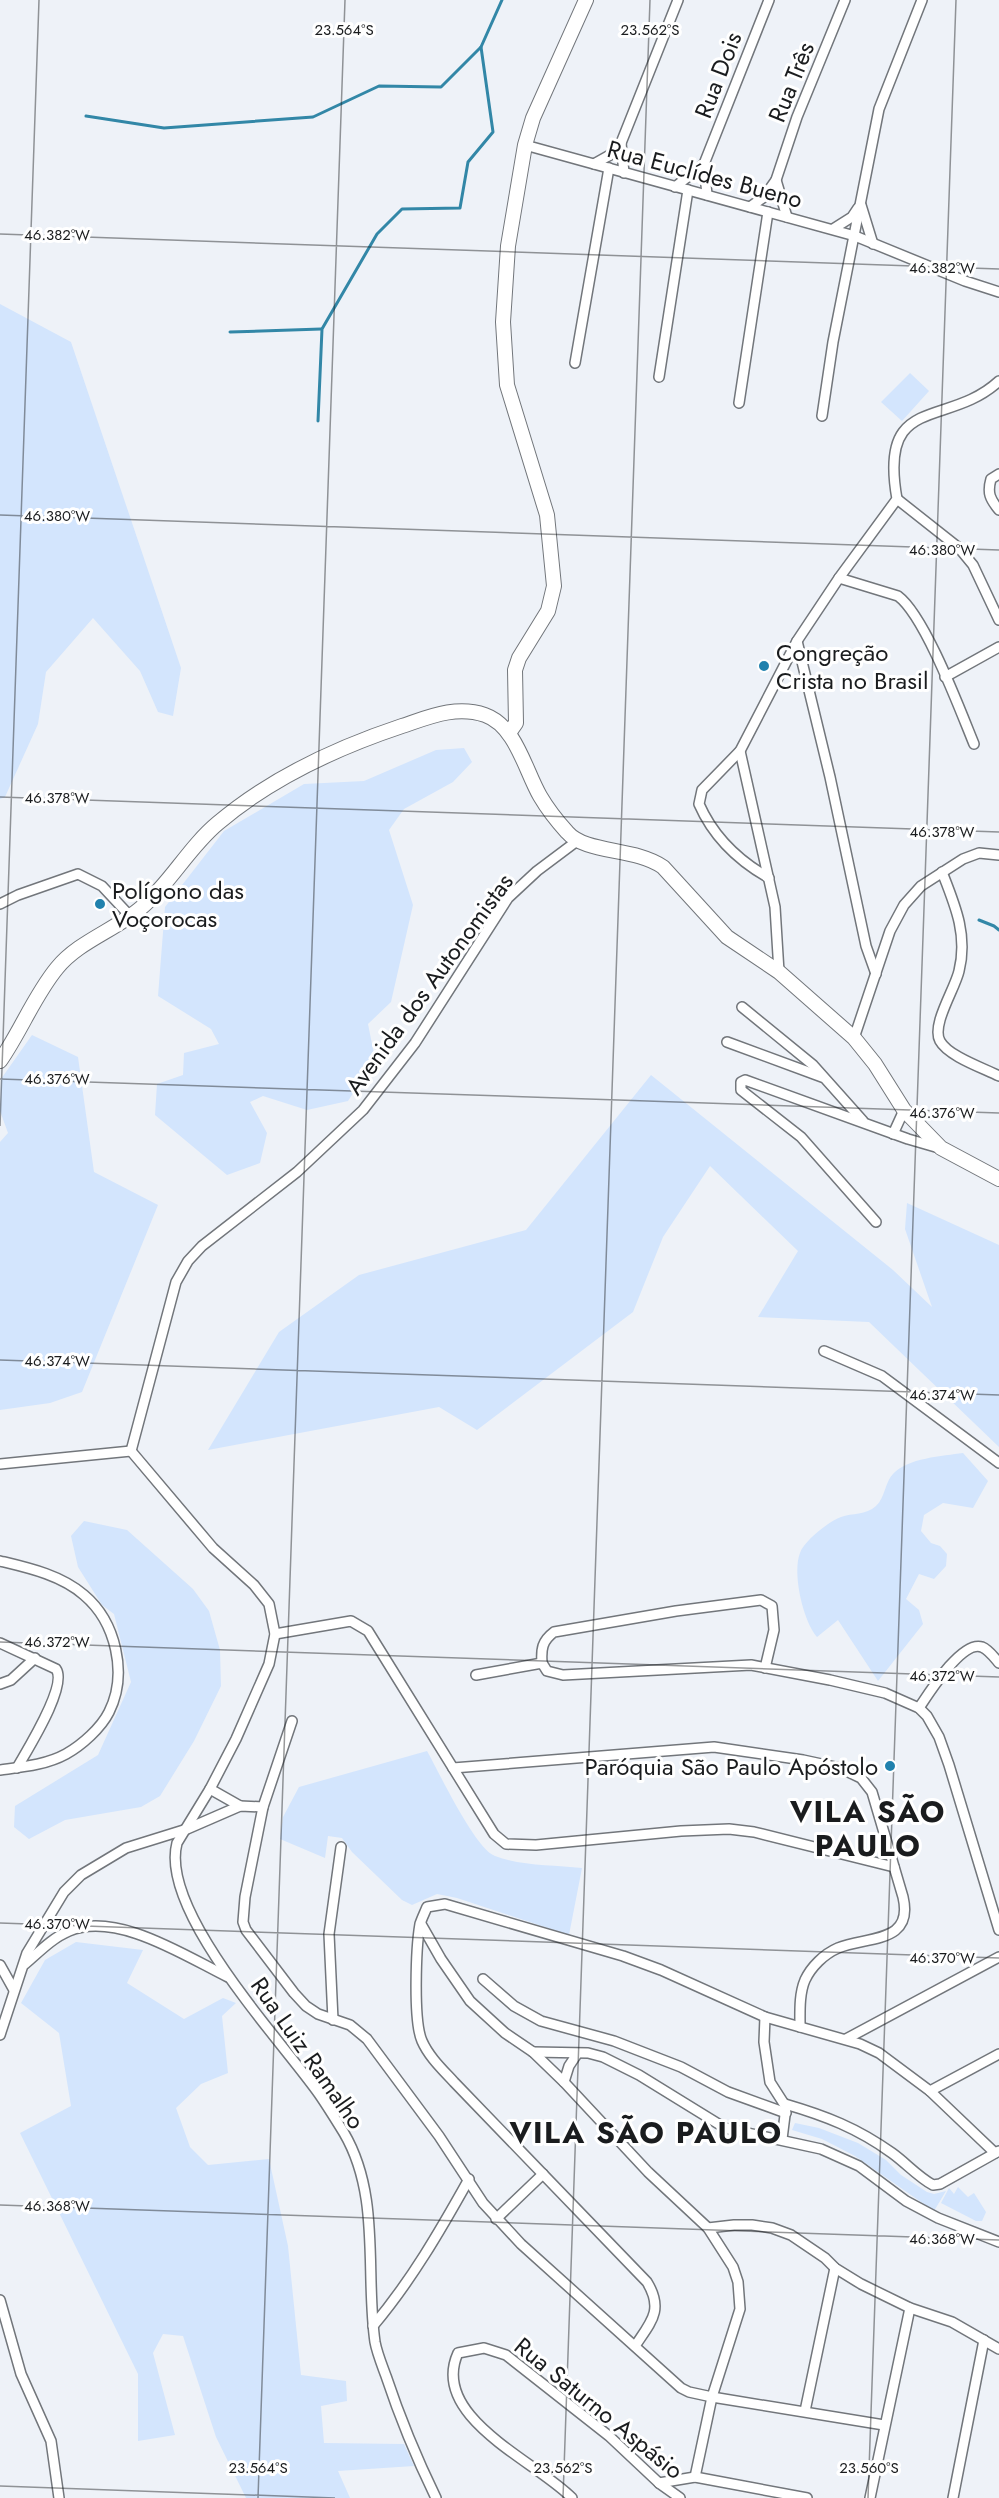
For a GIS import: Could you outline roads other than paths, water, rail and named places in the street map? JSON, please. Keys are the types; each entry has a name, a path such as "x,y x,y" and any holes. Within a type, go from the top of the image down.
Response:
{"street":[{"path":"508,733 514,729 516,723 515,670 519,658 548,611 554,586 547,515 507,385 504,286 508,246 525,145 534,118 585,0"},
{"path":"594,164 610,155 621,143 678,0"},
{"name":"Rua Dois","path":"707,195 704,164 769,0"},
{"name":"Rua Três","path":"750,207 764,197 776,180 797,117 845,0"},
{"path":"822,416 833,342 879,109 922,0"},
{"path":"621,143 624,173"},
{"name":"Rua Euclídes Bueno","path":"525,145 855,236 965,281 999,292"},
{"path":"675,186 704,164"},
{"path":"575,363 609,168"},
{"path":"776,180 787,217"},
{"path":"659,377 688,190"},
{"path":"833,230 852,217 860,203"},
{"path":"860,203 873,244"},
{"path":"739,403 768,212"},
{"path":"769,878 751,868 735,854 713,828 699,804 702,790 740,751 797,641 839,578 897,500 893,465 896,448 903,431 924,415 975,397 999,381"},
{"path":"996,478 988,490 990,499 999,510"},
{"path":"897,500 959,548 973,565 999,620"},
{"path":"839,578 898,596 905,601 919,623 945,676 974,744"},
{"path":"797,641 830,777 866,946 876,974"},
{"path":"945,676 999,647"},
{"path":"0,1061 58,967 83,946 130,916 169,881 216,824 263,792 330,752 417,721 458,710 471,711 488,716 508,733 540,796 563,828 578,841 651,859 678,881 727,937 778,972 854,1038 875,1064 904,1110 941,1148"},
{"path":"740,751 775,907 778,972"},
{"name":"Avenida dos Autonomistas","path":"131,1451 176,1282 188,1261 202,1246 306,1164 363,1110 415,1043 508,898 537,871 578,841"},
{"path":"854,1038 898,916 921,886 963,859 979,853 999,855"},
{"path":"942,872 962,930 962,955 959,972 939,1022 937,1033 945,1048 999,1076"},
{"path":"0,904 18,895 78,874 102,886 130,916"},
{"path":"742,1007 813,1065 864,1123"},
{"path":"727,1042 825,1077"},
{"path":"876,1222 801,1137 741,1090 740,1084 745,1080 893,1134 941,1148 999,1179"},
{"path":"893,1134 904,1110"},
{"path":"824,1351 882,1376 999,1463"},
{"path":"0,1464 131,1451 213,1548 254,1586 269,1604 275,1634 269,1664 236,1739 187,1829"},
{"path":"0,1561 40,1571 82,1593 96,1605 107,1622 118,1664 115,1690 108,1712 93,1732 67,1753 36,1764 0,1770"},
{"path":"765,1668 774,1630 772,1606 768,1602 752,1601 676,1611 554,1632 543,1644 542,1663 547,1671 563,1675 739,1665 830,1680 885,1693 919,1708 927,1716 939,1737 999,1930"},
{"path":"275,1634 351,1621 368,1630 494,1834 506,1844 536,1845 681,1831 729,1829 754,1832 894,1867"},
{"path":"0,1643 56,1669 59,1677 56,1693 38,1732 17,1768"},
{"path":"919,1708 946,1671 966,1649 975,1646 982,1647 999,1663"},
{"path":"0,1684 11,1680 35,1658"},
{"path":"476,1675 542,1663"},
{"path":"292,1721 264,1807 245,1897 243,1922 250,1939 294,1993 312,2010 350,2025 367,2039 496,2219 681,2388 712,2397 805,2410 884,2425"},
{"path":"453,1768 714,1747 822,1764 852,1773 867,1784 872,1792 906,1910 903,1922 892,1933 881,1938 838,1948 824,1956 813,1967 802,1992 800,2027"},
{"path":"210,1789 240,1806"},
{"path":"0,2035 27,1953 64,1892 81,1875 126,1848 187,1829 240,1806 264,1807"},
{"name":"Rua Luiz Ramalho","path":"187,1829 177,1843 175,1852 179,1879 190,1912 231,1978 320,2095 345,2134 356,2157 366,2194 375,2345 392,2396 436,2498"},
{"path":"333,2020 329,1934 341,1847"},
{"path":"483,1979 514,2006 542,2020 614,2041 681,2067 728,2092 786,2109 825,2115 893,2154 930,2184 940,2184 997,2152 930,2091 879,2053 846,2039 765,2017 661,1970 623,1956 446,1904 427,1906 420,1924 417,1997 421,2040 431,2056 454,2082 626,2259 652,2290 656,2307 654,2315 635,2346"},
{"path":"420,1924 470,2001 497,2027 533,2052 564,2082 636,2160 708,2228 733,2267 740,2295 736,2325 712,2397 695,2477"},
{"name":"Rua Luiz Ramalho","path":"24,1965 53,1939 69,1931 98,1926 136,1933 231,1978"},
{"path":"846,2039 999,1957"},
{"path":"0,1965 14,1990"},
{"path":"765,2017 764,2042 770,2082 786,2109 782,2139"},
{"path":"533,2052 588,2053 615,2063 725,2128 821,2149 859,2166 906,2201 938,2218 999,2242"},
{"path":"564,2082 572,2059 577,2054"},
{"path":"930,2091 999,2054"},
{"path":"496,2219 543,2174"},
{"path":"373,2326 398,2296 427,2253 469,2179"},
{"path":"708,2228 734,2225 772,2228 791,2235 809,2246 835,2268 910,2308 951,2322 999,2349"},
{"path":"805,2410 835,2268"},
{"path":"0,2300 21,2374 51,2441 59,2498"},
{"path":"870,2498 910,2308"},
{"path":"953,2498 984,2340"},
{"name":"Rua Saturno Aspásio","path":"572,2498 501,2443 461,2406 454,2392 453,2379 453,2365 458,2353 484,2348 506,2355 609,2436 659,2483 680,2498"},
{"path":"659,2483 695,2477 807,2498"}],"waterway":[{"path":"86,116 164,128 313,117 379,86 441,87 481,47 502,0"},
{"path":"318,421 322,329 377,234 402,209 460,208 468,162 493,132 481,47"},
{"path":"230,332 321,329"},
{"path":"979,920 999,930"}],"place":[{"name":"Congreção Crista no Brasil","path":"764,666"},
{"name":"Polígono das Voçorocas","path":"100,904"},
{"name":"Paróquia São Paulo Apóstolo","path":"890,1766"}],"district":[{"name":"VILA SÃO PAULO","path":"868,1828"},
{"name":"VILA SÃO PAULO","path":"646,2132"}]}
